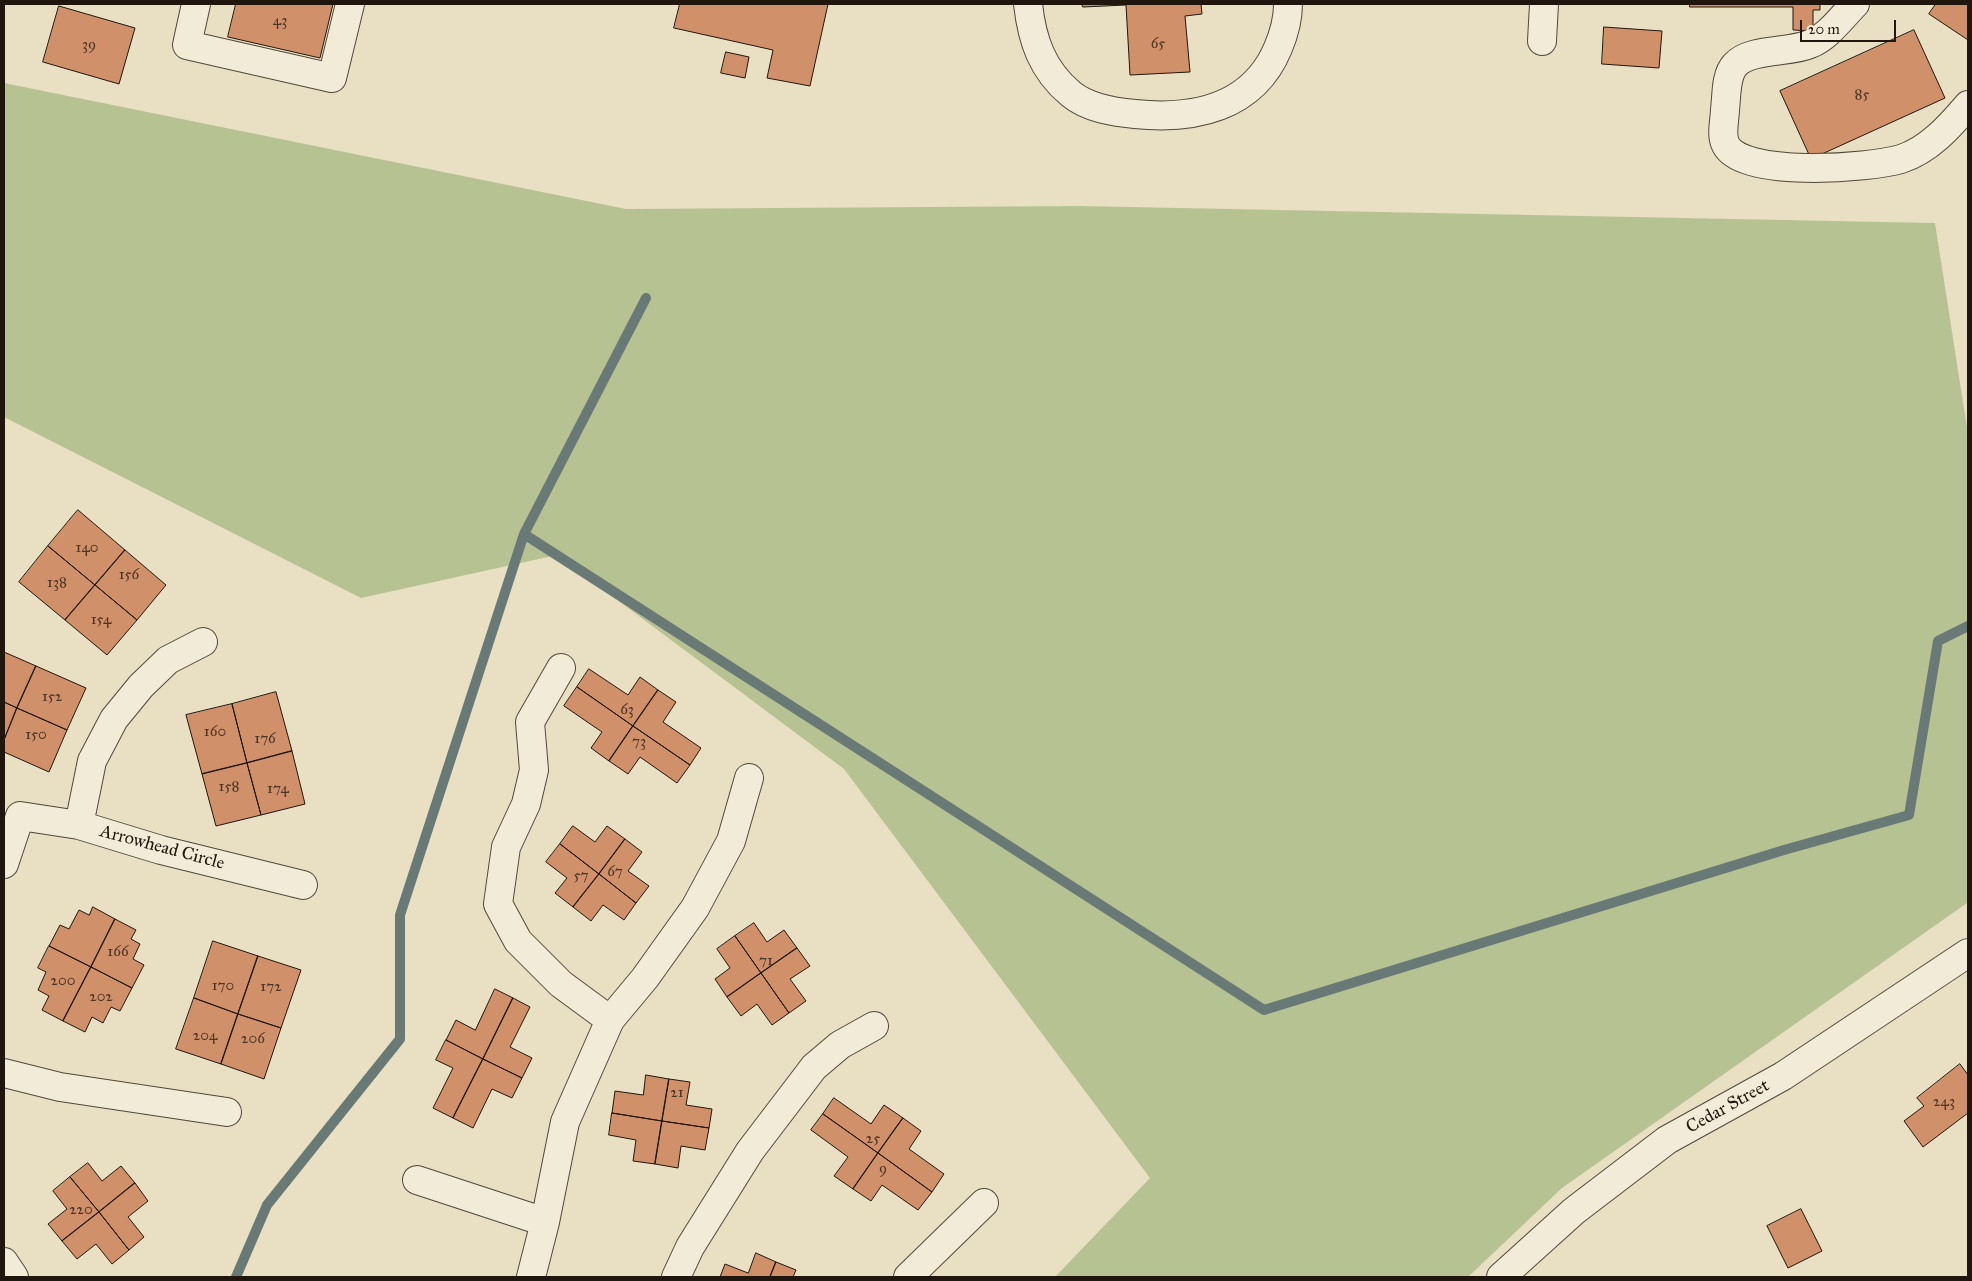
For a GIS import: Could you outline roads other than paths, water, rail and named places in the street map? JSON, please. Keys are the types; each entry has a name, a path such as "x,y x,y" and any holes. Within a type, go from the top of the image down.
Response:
{"street":[{"path":"196,4 187,44 332,78 350,4"},
{"path":"1028,4 1037,50 1053,76 1071,94 1091,106 1117,113 1177,116 1208,110 1235,99 1258,83 1273,60 1283,36 1288,4"},
{"path":"1542,41 1544,4"},
{"path":"1855,4 1830,30 1811,44 1750,57 1735,65 1728,81 1723,131 1724,143 1732,153 1742,159 1758,163 1810,168 1862,167 1902,159 1924,147 1946,131 1968,105"},
{"path":"80,825 92,761 114,719 141,686 168,660 204,642"},
{"path":"561,668 530,722 534,770 526,804 506,847 498,904 518,941 561,984 610,1020"},
{"path":"531,1277 545,1222 565,1122 610,1020 645,978 695,908 731,841 750,778"},
{"name":"Arrowhead Circle","path":"4,864 12,811 80,825 161,850 303,885"},
{"name":"Cedar Street","path":"1500,1277 1574,1211 1667,1140 1783,1076 1968,953"},
{"path":"676,1277 690,1247 750,1151 814,1067 840,1045 874,1026"},
{"path":"4,1073 60,1086 227,1112"},
{"path":"417,1180 545,1222"},
{"path":"908,1277 984,1203"},
{"path":"4,1262 14,1277"}],"waterway":[{"path":"236,1277 267,1205 400,1039 400,915 524,534 646,298"},
{"path":"524,534 1264,1010 1784,850 1909,815 1938,641 1968,626"}]}
